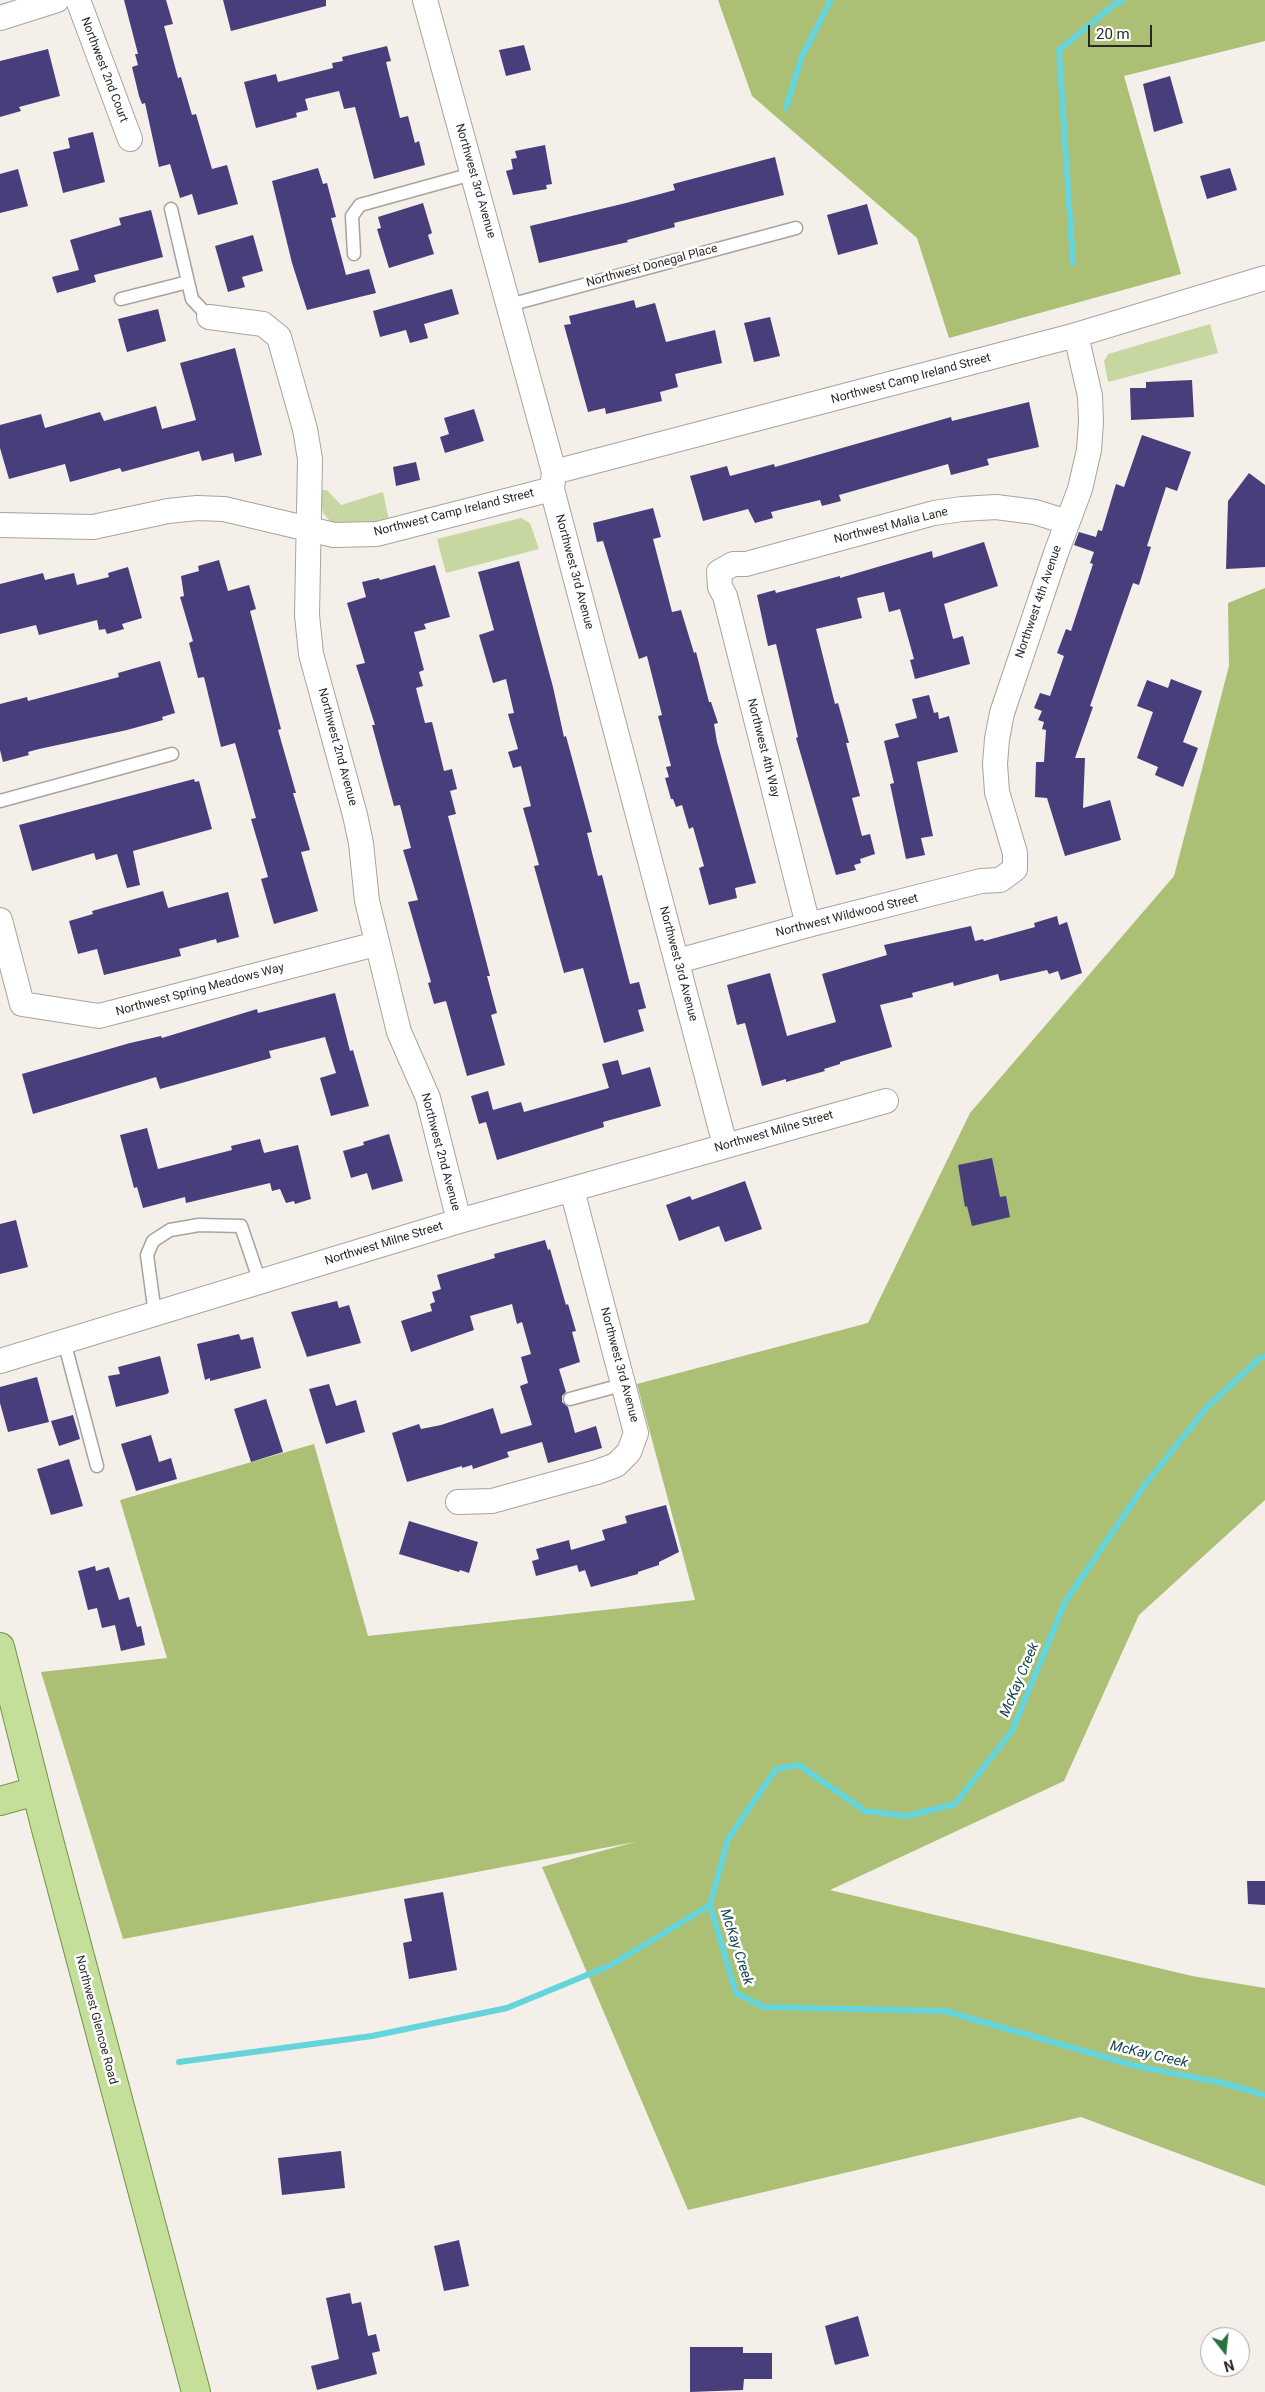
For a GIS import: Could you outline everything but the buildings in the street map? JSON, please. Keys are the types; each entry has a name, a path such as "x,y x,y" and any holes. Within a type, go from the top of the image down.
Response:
{"main road":[{"name":"Northwest Glencoe Road","path":"0,1647 36,1791 196,2392"},
{"path":"0,1801 36,1791"}],"street":[{"path":"0,18 58,0"},
{"name":"Northwest 2nd Court","path":"78,0 130,139"},
{"name":"Northwest 3rd Avenue","path":"426,0 509,305 725,1145"},
{"name":"Northwest Camp Ireland Street","path":"0,525 93,527 168,511 197,508 224,510 334,535 376,534 553,480 1076,335 1265,278"},
{"name":"Northwest 2nd Avenue","path":"209,318 263,324 279,337 305,429 310,460 307,615 311,654 355,815 361,843 367,901 376,944 405,1049 428,1098 459,1221"},
{"name":"Northwest 4th Avenue","path":"1015,869 1015,853 998,792 995,764 997,738 1002,712 1080,489 1089,450 1092,422 1090,396 1076,335"},
{"name":"Northwest Malia Lane","path":"719,572 733,564 746,564 934,513 996,507 1035,512 1067,522"},
{"name":"Northwest 4th Way","path":"719,572 720,587 724,596 808,925"},
{"name":"Northwest Wildwood Street","path":"678,961 808,925 981,881 1000,880 1015,869"},
{"name":"Northwest Spring Meadows Way","path":"0,920 22,1004 99,1016 376,944"},
{"name":"Northwest Milne Street","path":"0,1361 459,1221 886,1101"},
{"name":"Northwest 3rd Avenue","path":"458,1502 492,1501 598,1472 616,1465 629,1452 636,1433 625,1384 572,1190"}],"lane":[{"path":"354,254 352,216 360,205 472,174"},
{"path":"170,208 192,299 209,318"},
{"name":"Northwest Donegal Place","path":"509,305 796,228"},
{"path":"121,298 188,282"},
{"path":"0,801 172,754"},
{"path":"155,1314 146,1255 153,1242 170,1230 199,1225 241,1226 260,1282"},
{"path":"64,1341 97,1466"},
{"path":"570,1400 625,1384"}],"green space":[{"path":"718,0 1265,0 1265,41 1124,76 1181,274 949,338 917,238 752,96"},
{"path":"1210,324 1218,353 1108,382 1104,361 1108,354"},
{"path":"319,490 327,490 341,505 383,492 389,520 342,526 330,521 323,513"},
{"path":"521,518 530,523 539,549 446,573 437,539"},
{"path":"1265,588 1265,1500 1139,1615 1064,1781 830,1890 1192,1976 1265,1988 1265,2186 1081,2117 688,2210 542,1867 635,1842 123,1939 41,1672 167,1658 120,1500 314,1444 368,1636 695,1600 637,1384 868,1323 970,1113 1174,876 1229,666 1228,603"}],"waterway":[{"path":"786,108 802,56 831,0"},
{"path":"1073,263 1059,50 1115,4 1123,0"},
{"name":"McKay Creek","path":"1265,1356 1259,1359 1207,1407 1144,1486 1065,1602 1012,1731 955,1804 907,1816 865,1811 799,1765 776,1769 728,1839 710,1905 736,1993 764,2007 945,2011 1136,2066 1223,2083 1265,2095"},
{"path":"179,2062 372,2036 507,2008 611,1965 710,1905"}]}
